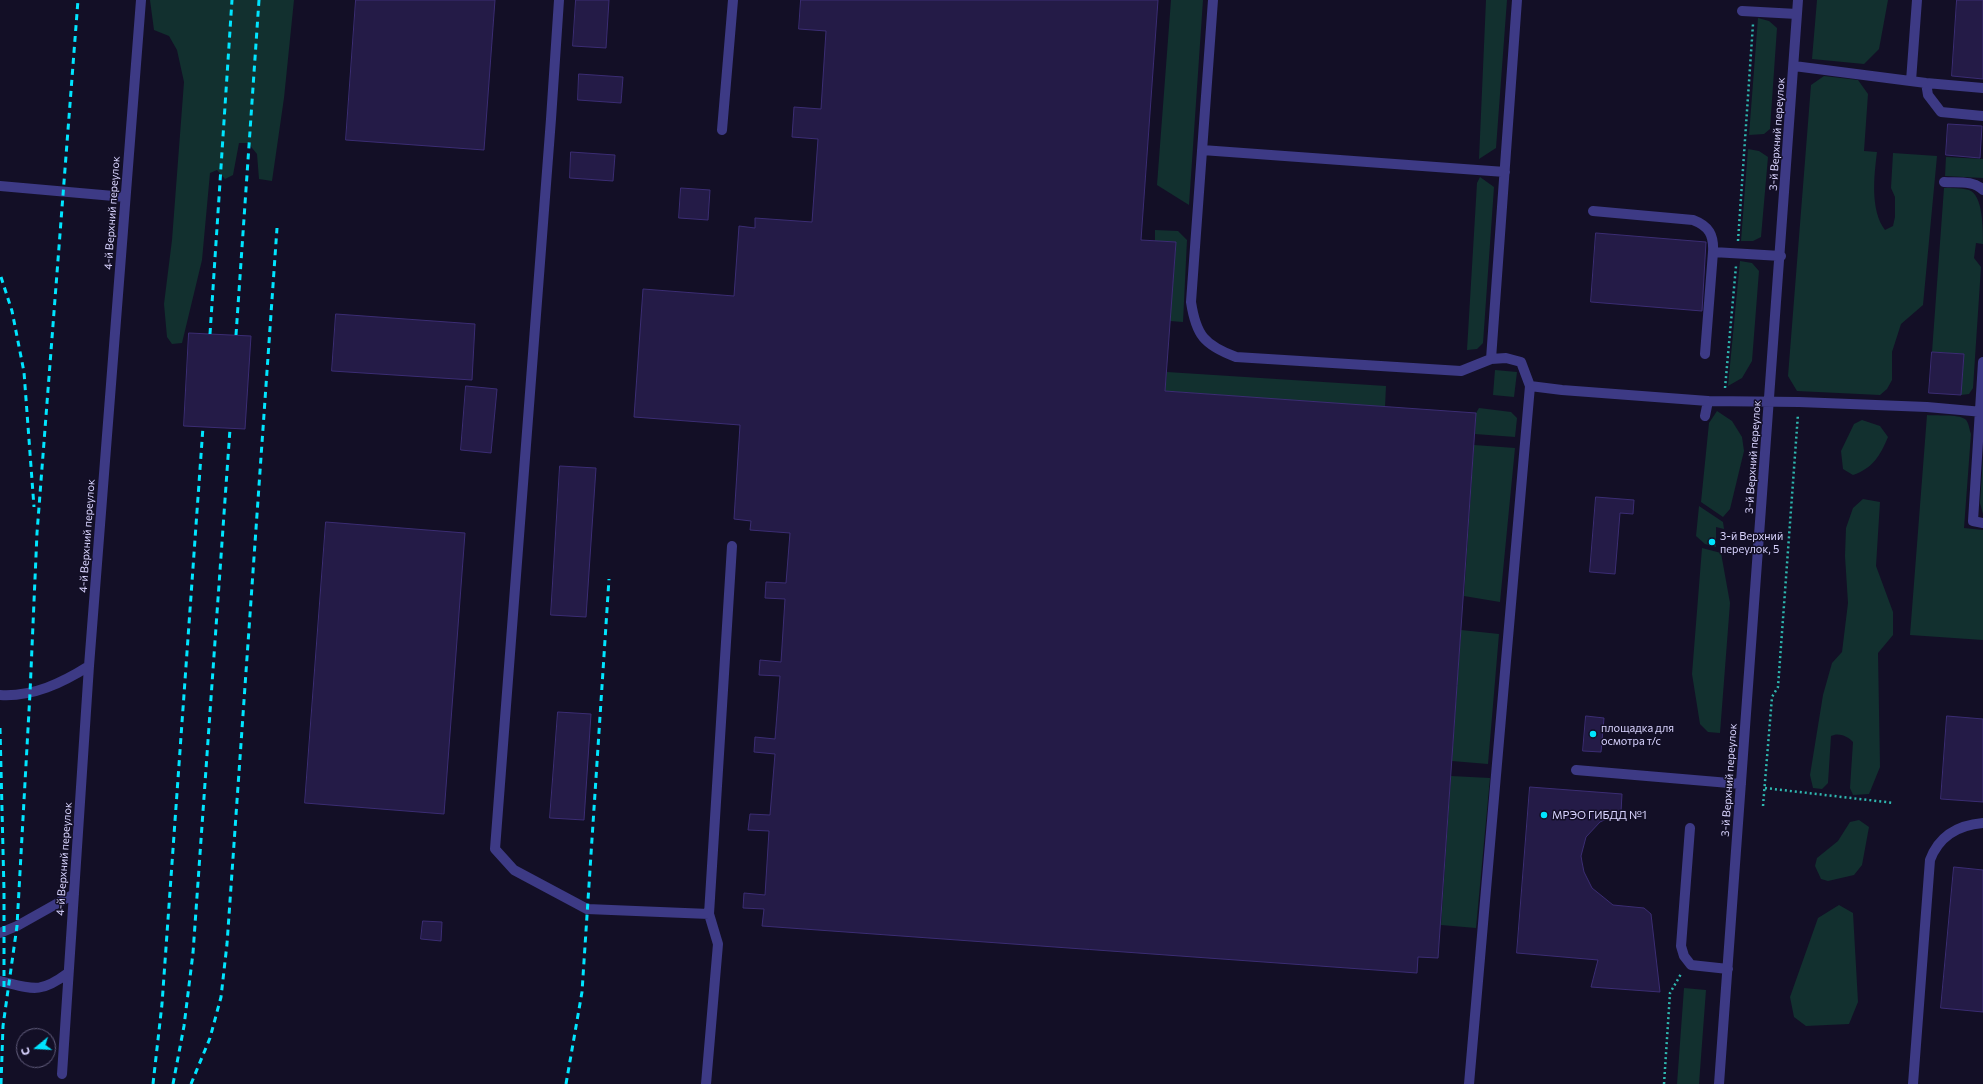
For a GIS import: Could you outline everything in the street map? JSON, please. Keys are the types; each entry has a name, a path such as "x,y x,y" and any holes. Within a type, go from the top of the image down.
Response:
{"street":[{"name":"4-й Верхний переулок","path":"62,1074 89,666 140,0"},
{"path":"559,0 494,849 514,870 587,909 709,914"},
{"path":"722,130 733,0"},
{"path":"1213,0 1191,302 1194,321 1203,338 1218,350 1236,357 1461,371 1491,359 1506,358 1521,362 1530,386 1469,1084"},
{"path":"1491,359 1517,0"},
{"name":"3-й Верхний переулок","path":"1720,1084 1740,784 1781,256 1798,0"},
{"path":"1911,81 1918,0"},
{"path":"1742,11 1797,14"},
{"path":"1794,66 1926,84 1983,88"},
{"path":"1926,84 1928,96 1941,112 1983,116"},
{"path":"1202,150 1504,172"},
{"path":"1944,182 1970,183 1980,186 1983,190"},
{"path":"0,186 125,197"},
{"path":"1593,211 1693,220 1706,226 1713,237 1713,252 1705,354"},
{"path":"1713,252 1781,256"},
{"path":"1983,362 1973,521 1983,523"},
{"path":"1530,386 1562,390 1708,401 1769,401 1927,407 1981,412"},
{"path":"1705,416 1708,401"},
{"path":"706,1084 718,944 709,914 732,546"},
{"path":"0,695 30,693 66,680 89,666"},
{"path":"1576,770 1740,784"},
{"path":"1913,1084 1930,860 1935,847 1955,831 1968,824 1983,823"},
{"path":"1690,828 1681,946 1684,956 1691,965 1728,969"},
{"path":"0,932 17,926 74,894"},
{"path":"0,981 36,990 50,985 68,973"}],"path":[{"path":"1724,401 1737,254 1754,11"},
{"path":"1763,806 1772,698 1778,687 1799,402"},
{"path":"1765,788 1894,803"},
{"path":"1664,1084 1670,993 1688,961"}],"green space":[{"path":"150,0 294,0 284,98 272,181 259,179 257,154 248,143 239,143 233,175 225,179 217,170 210,173 202,260 182,343 172,344 167,337 164,304 172,240 184,82 177,50 169,36 154,30"},
{"path":"1171,0 1203,0 1189,205 1157,185"},
{"path":"1486,0 1507,0 1496,148 1479,159"},
{"path":"1817,0 1888,0 1879,49 1864,64 1812,59"},
{"path":"1758,18 1769,21 1777,28 1770,129 1764,134 1749,135"},
{"path":"1824,76 1858,80 1868,94 1864,151 1877,152 1874,182 1875,203 1880,222 1885,230 1893,226 1895,217 1895,197 1891,188 1893,153 1937,156 1923,305 1901,324 1892,352 1892,380 1887,389 1880,395 1797,391 1788,376 1811,85"},
{"path":"1748,149 1759,151 1768,157 1761,237 1753,241 1741,241"},
{"path":"1946,157 1983,159 1983,178 1945,176"},
{"path":"1480,177 1494,187 1483,343 1477,349 1467,350 1477,183"},
{"path":"1944,188 1966,189 1974,193 1980,205 1982,221 1983,244 1976,243 1974,258 1981,267 1973,388 1969,394 1961,395 1964,354 1932,352"},
{"path":"1155,230 1178,231 1187,240 1183,322 1170,321 1176,242 1155,241"},
{"path":"1740,261 1752,263 1759,271 1752,361 1742,378 1728,386"},
{"path":"1495,370 1517,372 1514,397 1493,395"},
{"path":"1167,372 1386,386 1385,407 1165,391"},
{"path":"1479,408 1511,412 1517,418 1515,437 1475,434 1476,413"},
{"path":"1717,411 1732,421 1742,437 1744,451 1730,509 1723,517 1701,502 1709,423"},
{"path":"1927,415 1962,417 1967,422 1971,434 1964,528 1983,530 1983,640 1910,635"},
{"path":"1862,420 1880,426 1888,437 1879,456 1871,465 1853,475 1843,469 1841,451 1854,424"},
{"path":"1474,445 1515,448 1500,602 1464,596"},
{"path":"1983,457 1983,514 1980,503"},
{"path":"1863,499 1880,502 1876,566 1893,612 1893,635 1878,653 1880,767 1869,794 1853,795 1850,788 1853,742 1846,736 1837,734 1831,736 1828,783 1822,789 1813,788 1810,775 1823,695 1832,663 1842,652 1848,603 1845,556 1846,528 1853,508"},
{"path":"1699,506 1723,522 1724,529 1716,527 1716,547 1705,544 1696,536"},
{"path":"1702,548 1721,553 1730,603 1720,733 1708,732 1700,724 1692,674"},
{"path":"1461,630 1499,634 1488,764 1452,761"},
{"path":"1451,776 1490,778 1476,928 1441,925"},
{"path":"1859,820 1869,827 1862,865 1854,875 1828,881 1821,879 1815,866 1817,858 1838,841 1850,822"},
{"path":"1839,905 1853,913 1858,1002 1849,1024 1806,1026 1794,1017 1790,997 1818,918"},
{"path":"1684,988 1706,990 1699,1084 1677,1084"}],"building":[{"path":"356,0 495,0 484,150 346,140"},
{"path":"576,0 609,0 606,48 573,46"},
{"path":"801,0 1158,0 1141,240 1176,242 1165,391 1476,413 1438,958 1418,957 1417,973 762,926 764,909 743,908 744,893 765,895 769,831 748,830 750,814 770,815 775,754 754,752 755,737 775,739 780,676 759,675 760,660 781,662 785,599 765,598 766,582 786,583 790,533 750,530 751,521 734,519 740,425 634,417 643,289 734,296 739,226 755,228 755,218 812,222 818,139 792,137 794,107 821,109 826,31 799,29"},
{"path":"1957,0 1983,0 1983,79 1952,76"},
{"path":"579,74 623,77 621,103 578,100"},
{"path":"1948,124 1982,126 1980,158 1946,155"},
{"path":"571,152 615,155 613,181 570,178"},
{"path":"681,188 710,190 708,220 679,218"},
{"path":"1596,233 1706,242 1702,311 1591,302"},
{"path":"336,314 475,324 472,380 332,371"},
{"path":"189,333 251,336 245,429 184,426"},
{"path":"1932,352 1964,354 1961,395 1929,393"},
{"path":"466,386 497,389 491,453 461,450"},
{"path":"560,466 596,468 586,617 551,615"},
{"path":"1596,497 1634,500 1633,514 1620,513 1615,574 1590,572"},
{"path":"326,522 465,533 444,814 305,803"},
{"path":"558,712 591,714 584,820 550,818"},
{"name":"площадка для осмотра т/с","path":"1586,716 1604,718 1601,752 1583,751"},
{"path":"1947,716 1983,719 1983,802 1941,799"},
{"path":"1530,787 1622,794 1621,812 1600,822 1586,837 1581,856 1582,862 1584,872 1592,888 1613,905 1644,908 1651,914 1660,992 1591,987 1598,960 1517,953"},
{"path":"1954,867 1983,870 1983,1012 1941,1008"},
{"path":"423,921 442,922 441,941 421,939"}],"railway":[{"path":"1,1084 3,1026 17,926 37,533 78,0"},
{"path":"210,334 232,0"},
{"path":"236,335 259,0"},
{"path":"191,1084 210,1038 221,997 227,944 277,228"},
{"path":"1,277 12,311 24,372 34,507"},
{"path":"153,1084 162,1004 203,427"},
{"path":"173,1084 184,1026 193,953 230,429"},
{"path":"566,1084 582,992 609,579"},
{"path":"0,728 4,891 4,990"}],"place":[{"name":"3-й Верхний переулок, 5","path":"1712,542"},
{"name":"площадка для осмотра т/с","path":"1593,734"},
{"name":"МРЭО ГИБДД №1","path":"1544,815"}]}
